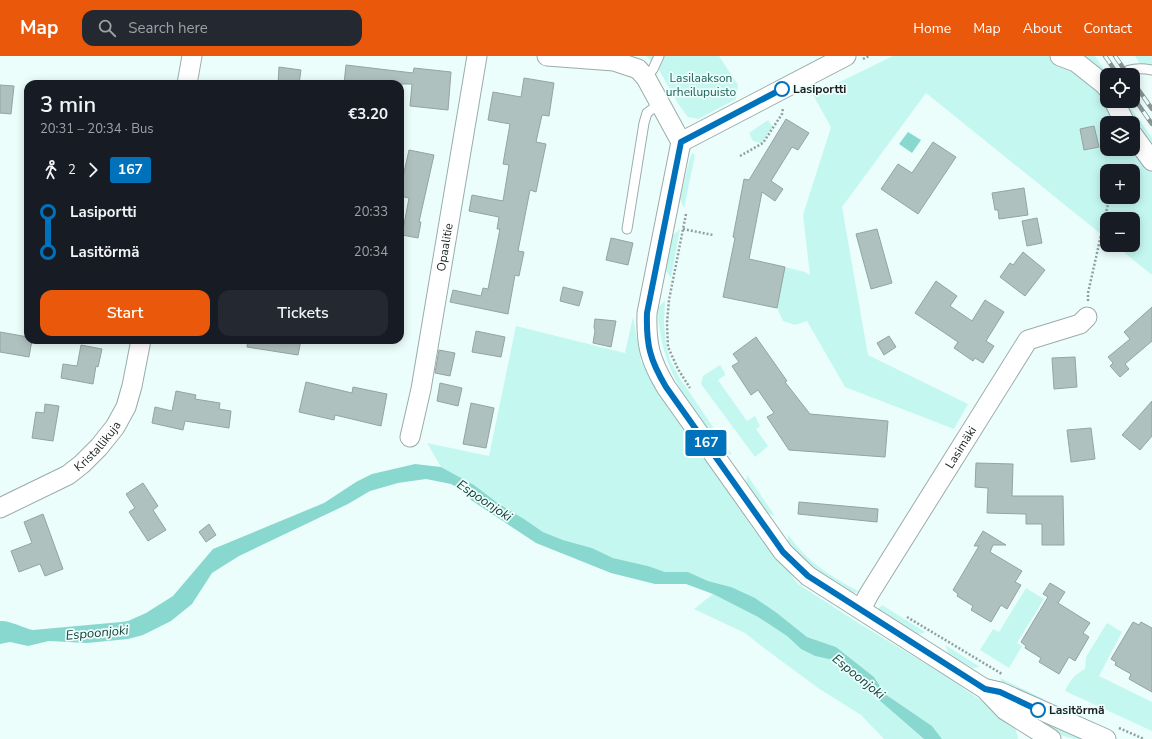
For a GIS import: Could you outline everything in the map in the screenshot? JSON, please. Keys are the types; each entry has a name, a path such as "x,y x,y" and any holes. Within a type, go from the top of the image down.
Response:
{"street":[{"path":"188,80 192,56"},
{"name":"Opaalitie","path":"410,437 421,389 477,56"},
{"path":"547,56 614,61 638,69 646,78 681,142 647,313 647,340 649,352 666,387 783,552 808,576 985,689 1000,692 1031,725 1052,739"},
{"path":"681,142 846,56"},
{"path":"1060,56 1076,62 1100,80"},
{"path":"1140,145 1152,161"},
{"name":"Lasimäki","path":"861,609 1028,340 1080,324 1087,317"},
{"name":"Kristallikuja","path":"0,508 68,475 82,464 99,447 115,427 126,407 132,386 139,344"},
{"path":"1031,725 1110,732"}],"lane":[{"path":"646,78 653,69 659,56"},
{"path":"1140,68 1152,70"},
{"path":"627,229 644,123 647,113 660,103"}],"path":[{"path":"740,156 763,143 782,114 783,107"},
{"path":"1087,317 1088,293 1108,204"},
{"path":"687,207 667,323 668,347 678,369 693,394"},
{"path":"683,229 713,235"},
{"path":"903,614 1005,675"},
{"path":"1110,732 1144,739"}],"green space":[{"name":"Lasilaakson urheilupuisto","path":"646,56 719,56 738,85 736,99 698,119 688,117 679,105 658,68"},
{"path":"893,56 1095,56 1103,68 1100,68 1100,108 1131,108 1137,116 1100,116 1100,156 1140,156 1140,121 1152,138 1152,275 1124,252 1140,252 1140,212 1100,212 1100,233 926,93 842,207 868,355 968,404 954,429 845,387 807,321 795,325 783,321 777,308 785,267 805,272 810,275 803,215 831,127 813,95"},
{"path":"1135,56 1152,56 1152,65 1140,64"},
{"path":"768,120 773,127 761,143 753,141 749,133"},
{"path":"692,153 695,155 684,208 680,199"},
{"path":"680,229 671,278 665,269 673,235"},
{"path":"665,300 664,323 666,345 670,360 679,377 732,455 723,452 703,424 684,395 669,365 658,319 659,307"},
{"path":"633,317 641,361 667,405 798,584 860,624 951,679 1013,724 1018,739 942,739 932,726 885,694 874,677 836,647 807,637 777,613 731,587 708,581 688,572 665,572 648,566 613,558 592,548 563,540 543,532 499,504 474,485 441,467 427,443 489,456 516,326 625,353"},
{"path":"720,365 725,375 718,380 747,421 755,416 760,426 756,429 768,446 755,457 701,384 703,376"},
{"path":"747,475 775,516 766,513 746,484"},
{"path":"788,535 805,555 824,571 860,592 850,594 819,576 788,545"},
{"path":"1026,588 1044,599 1017,643 1022,646 1009,668 980,650 993,629 999,632"},
{"path":"713,594 758,617 787,636 801,649 815,656 833,660 924,739 884,739 861,715 818,688 745,633 694,609"},
{"path":"882,605 925,632 917,634 913,633 883,615 878,609"},
{"path":"1107,623 1122,632 1099,676 1152,702 1152,731 1065,691 1073,678 1085,669 1086,657"},
{"path":"945,645 980,667 973,668 949,655"},
{"path":"1000,678 1044,699 1037,700 1005,688"},
{"path":"1043,719 1090,739 1074,739 1060,735 1041,724 1040,721"}],"water":[{"path":"908,132 921,140 912,153 899,144"},
{"name":"Espoonjoki","path":"415,464 441,467 474,485 499,504 543,532 563,540 592,548 613,558 648,566 665,572 688,572 708,581 731,587 755,598 777,613 807,637 836,647 874,677 885,694 932,726 942,739 924,739 833,660 815,656 801,649 787,636 758,617 713,594 686,584 655,584 611,573 536,543 471,500 464,491 451,484 426,479 398,483 370,491 348,504 239,556 212,573 192,604 171,621 143,635 128,639 87,643 49,641 28,646 10,642 0,644 0,621 33,630 128,621 146,613 173,596 213,549 324,503 356,482 372,474"}],"building":[{"path":"346,65 413,73 414,68 451,72 448,110 410,106 412,84 404,84 404,80 344,80"},
{"path":"279,67 301,70 300,80 278,80"},
{"path":"524,78 554,83 549,116 542,115 536,142 546,144 536,192 530,190 518,251 524,252 519,276 515,275 508,314 450,302 453,290 481,296 483,288 488,289 500,229 497,229 499,217 469,211 472,195 503,201 509,165 503,164 510,124 488,120 493,92 521,97"},
{"path":"0,85 14,86 11,114 0,113"},
{"path":"786,119 809,133 798,150 792,147 771,181 783,189 775,201 762,192 749,259 785,267 777,308 723,297 735,238 733,237 744,179 749,180"},
{"path":"1094,126 1099,147 1084,150 1080,129"},
{"path":"933,142 956,157 918,214 881,189 898,164 912,173"},
{"path":"409,150 434,155 419,222 421,222 418,238 404,235 404,224 409,198 404,197 404,172"},
{"path":"1024,188 1028,215 999,219 998,210 995,210 992,193"},
{"path":"1037,218 1042,243 1027,246 1022,221"},
{"path":"877,229 892,283 871,289 856,234"},
{"path":"611,238 633,243 628,265 606,260"},
{"path":"1023,252 1045,270 1025,296 1000,277 1010,263 1013,265"},
{"path":"936,281 957,296 950,306 972,321 985,300 1004,312 986,341 994,346 983,363 975,358 973,361 954,348 958,342 915,313"},
{"path":"563,287 583,292 579,306 560,301"},
{"path":"1152,307 1152,341 1125,364 1129,369 1120,377 1110,366 1113,363 1108,357 1130,339 1124,332"},
{"path":"595,319 616,321 611,347 593,343"},
{"path":"476,331 505,337 501,357 472,352"},
{"path":"0,332 24,336 24,344 31,344 29,357 0,352"},
{"path":"889,336 896,347 884,355 877,343"},
{"path":"756,337 787,381 785,382 810,414 888,421 885,457 789,450 767,417 774,413 758,390 751,395 732,366 739,362 733,354"},
{"path":"247,344 300,344 298,355 247,347"},
{"path":"81,345 102,349 98,367 96,366 93,384 61,378 63,364 77,366"},
{"path":"439,350 455,353 450,376 435,373"},
{"path":"1075,357 1077,387 1054,389 1052,358"},
{"path":"306,382 352,393 353,387 387,394 381,426 335,415 334,420 299,412"},
{"path":"440,383 462,388 458,406 437,401"},
{"path":"176,391 196,395 195,399 220,403 219,409 231,411 229,428 185,421 183,430 152,423 155,407 172,411"},
{"path":"1152,401 1152,436 1140,450 1122,435"},
{"path":"471,403 494,408 486,448 463,444"},
{"path":"45,404 59,406 53,441 32,438 36,412 44,413"},
{"path":"1091,428 1095,459 1071,462 1067,430"},
{"path":"976,463 1013,464 1012,496 1063,496 1064,545 1042,545 1042,524 1026,524 1026,514 987,513 988,488 975,487"},
{"path":"143,483 158,506 153,510 166,530 148,541 129,512 135,508 126,494"},
{"path":"799,502 878,509 877,522 798,514"},
{"path":"43,514 63,569 45,576 40,564 19,572 11,551 32,543 24,522"},
{"path":"209,524 216,535 206,542 199,532"},
{"path":"983,531 1006,545 993,545 990,552 1022,571 1015,582 1021,585 1007,609 1001,605 991,622 971,610 973,606 957,596 958,594 953,590 979,546 974,546"},
{"path":"1050,583 1065,592 1058,603 1090,623 1083,633 1089,637 1075,661 1069,657 1059,674 1039,662 1041,658 1025,648 1026,646 1021,642 1048,597 1043,594"},
{"path":"1133,622 1139,625 1141,622 1152,628 1152,692 1129,679 1131,674 1115,665 1116,662 1111,659"}],"railway":[{"path":"1105,56 1113,68"},
{"path":"1115,56 1123,68"},
{"path":"1140,92 1152,109"},
{"path":"1140,107 1152,124"}],"bus line":[{"name":"167","path":"782,89 681,142 647,313 646,334 649,352 656,369 666,387 783,552 808,576 985,689 1000,692 1038,710"}],"place":[{"name":"Lasiportti","path":"782,89"},
{"name":"Lasitörmä","path":"1038,710"}]}
